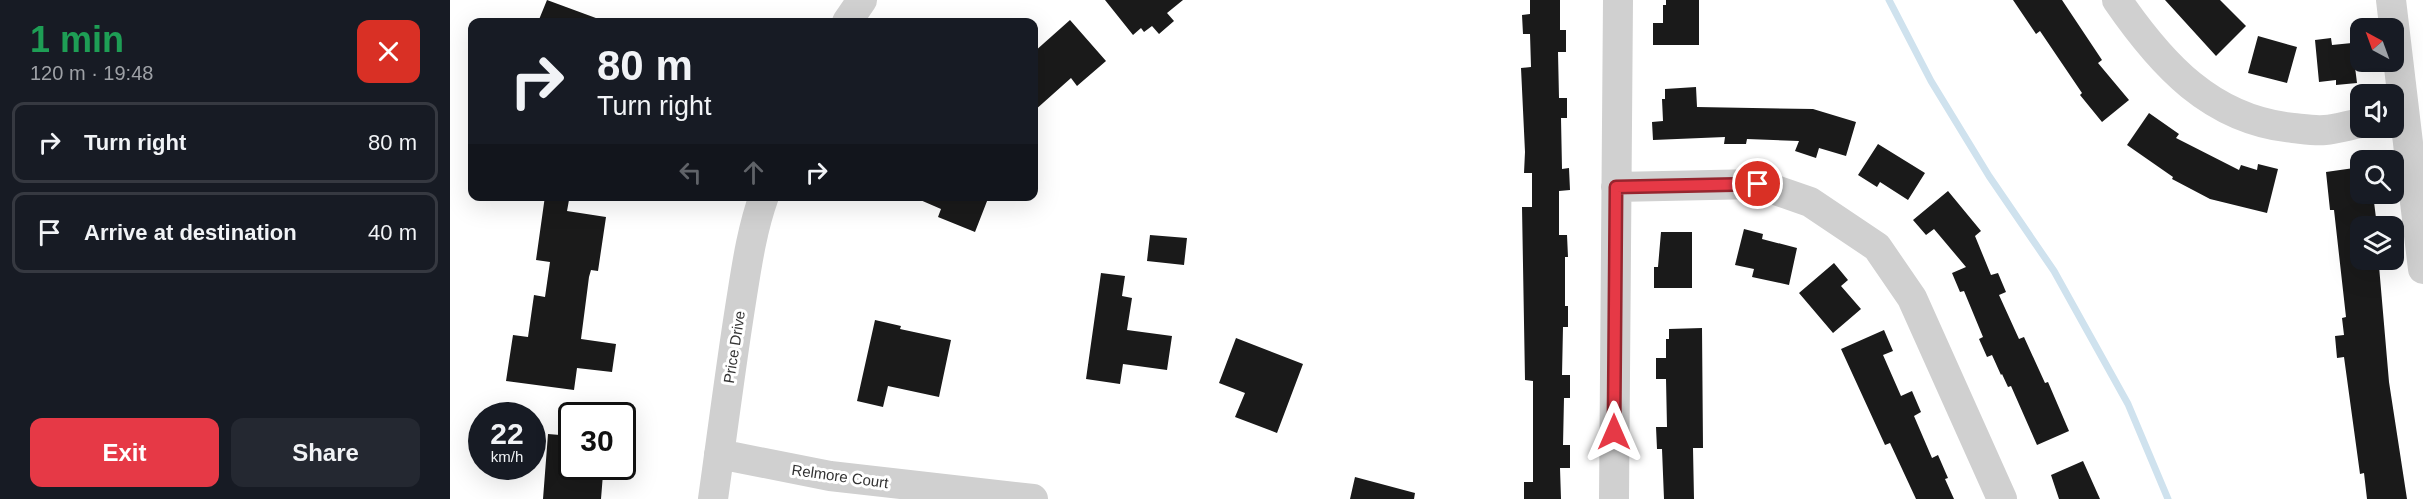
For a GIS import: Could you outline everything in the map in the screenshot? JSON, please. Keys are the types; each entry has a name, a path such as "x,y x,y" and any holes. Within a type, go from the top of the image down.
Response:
{"street":[{"path":"850,18 862,0"},
{"path":"1614,499 1617,0"},
{"path":"2117,0 2167,65 2198,92 2230,112 2272,126 2323,131 2350,125"},
{"path":"2391,0 2398,84"},
{"path":"2404,138 2423,269"},
{"path":"1616,187 1758,184 1810,202 1876,247 1912,298 2002,499"},
{"name":"Price Drive","path":"713,499 722,419 748,259 762,201"},
{"name":"Relmore Court","path":"719,454 830,476 1033,499"}],"building":[{"path":"547,0 596,18 540,18"},
{"path":"1105,0 1183,0 1167,13 1174,21 1159,34 1152,26 1144,32 1141,28 1133,35"},
{"path":"1530,0 1560,0 1560,30 1566,30 1566,52 1558,52 1559,98 1567,98 1567,118 1561,118 1562,169 1569,168 1570,190 1559,191 1559,235 1567,235 1565,306 1568,306 1568,327 1563,327 1562,375 1570,375 1570,398 1564,398 1563,445 1570,445 1570,468 1560,468 1561,499 1524,499 1524,482 1533,482 1533,381 1525,380 1522,207 1532,207 1532,173 1524,173 1521,68 1531,67 1530,34 1523,34 1522,15 1530,14"},
{"path":"1666,0 1699,0 1699,45 1653,45 1653,23 1663,23 1663,5 1666,5"},
{"path":"2013,0 2062,0 2102,60 2098,63 2129,100 2102,122 2080,95 2082,93 2040,31 2036,34"},
{"path":"2165,0 2220,0 2246,26 2216,56"},
{"path":"1070,20 1106,61 1077,86 1071,78 1038,107 1038,48"},
{"path":"2258,36 2297,47 2287,83 2248,73"},
{"path":"2331,38 2332,45 2350,43 2350,72 2356,72 2357,83 2336,85 2336,80 2319,82 2315,40"},
{"path":"1696,87 1697,107 1813,109 1856,122 1846,156 1819,148 1816,158 1795,151 1799,141 1747,139 1746,144 1724,144 1725,137 1653,140 1652,122 1663,121 1662,99 1665,99 1665,89"},
{"path":"2149,113 2179,134 2176,138 2239,170 2241,165 2257,170 2258,164 2278,169 2267,213 2210,199 2172,179 2173,177 2127,145"},
{"path":"1878,144 1925,173 1908,200 1880,182 1877,187 1858,175"},
{"path":"2350,169 2350,204 2374,204 2376,216 2350,216 2350,270 2379,270 2389,382 2407,499 2367,499 2364,473 2360,474 2344,357 2337,358 2335,336 2344,335 2342,318 2346,317 2334,210 2330,210 2326,172"},
{"path":"1948,191 1981,231 1975,236 1991,275 1998,273 2006,292 1999,295 2019,339 2024,337 2045,383 2048,382 2069,431 2037,445 2011,386 2008,387 1992,355 1987,357 1979,339 1983,337 1964,291 1960,292 1952,273 1966,267 1934,229 1926,235 1913,220"},
{"path":"544,201 569,201 567,211 606,217 598,271 591,270 589,277 581,339 616,344 612,372 577,368 574,390 506,381 513,335 528,337 534,295 545,297 550,262 536,260"},
{"path":"923,201 987,201 975,232 938,217 941,209"},
{"path":"1744,229 1763,234 1762,239 1797,248 1789,285 1752,277 1754,269 1735,265"},
{"path":"1661,232 1692,232 1692,288 1654,288 1654,267 1658,267"},
{"path":"1150,235 1187,238 1184,265 1147,261"},
{"path":"1834,263 1848,280 1841,286 1861,309 1833,333 1799,293"},
{"path":"1101,273 1125,276 1122,296 1132,298 1127,330 1172,336 1167,370 1123,364 1120,384 1086,379"},
{"path":"875,320 901,326 900,329 951,340 939,397 888,386 883,407 857,401"},
{"path":"1702,328 1703,448 1693,448 1694,499 1664,499 1662,449 1657,449 1656,427 1667,427 1666,379 1656,379 1656,358 1666,358 1666,339 1669,339 1669,329"},
{"path":"1884,330 1893,351 1883,355 1901,396 1912,391 1921,412 1914,416 1932,458 1938,455 1954,499 1916,499 1890,443 1885,445 1841,349"},
{"path":"1236,338 1303,364 1277,433 1235,417 1245,393 1219,383"},
{"path":"548,434 558,435 558,480 603,480 601,499 543,499"},
{"path":"2083,461 2100,499 2059,499 2051,475"},
{"path":"1355,477 1415,493 1414,499 1350,499"}],"waterway":[{"path":"1889,0 1931,81 1989,176 2054,271 2128,404 2168,499"}],"route":[{"path":"1614,432 1616,187 1758,184"}]}
